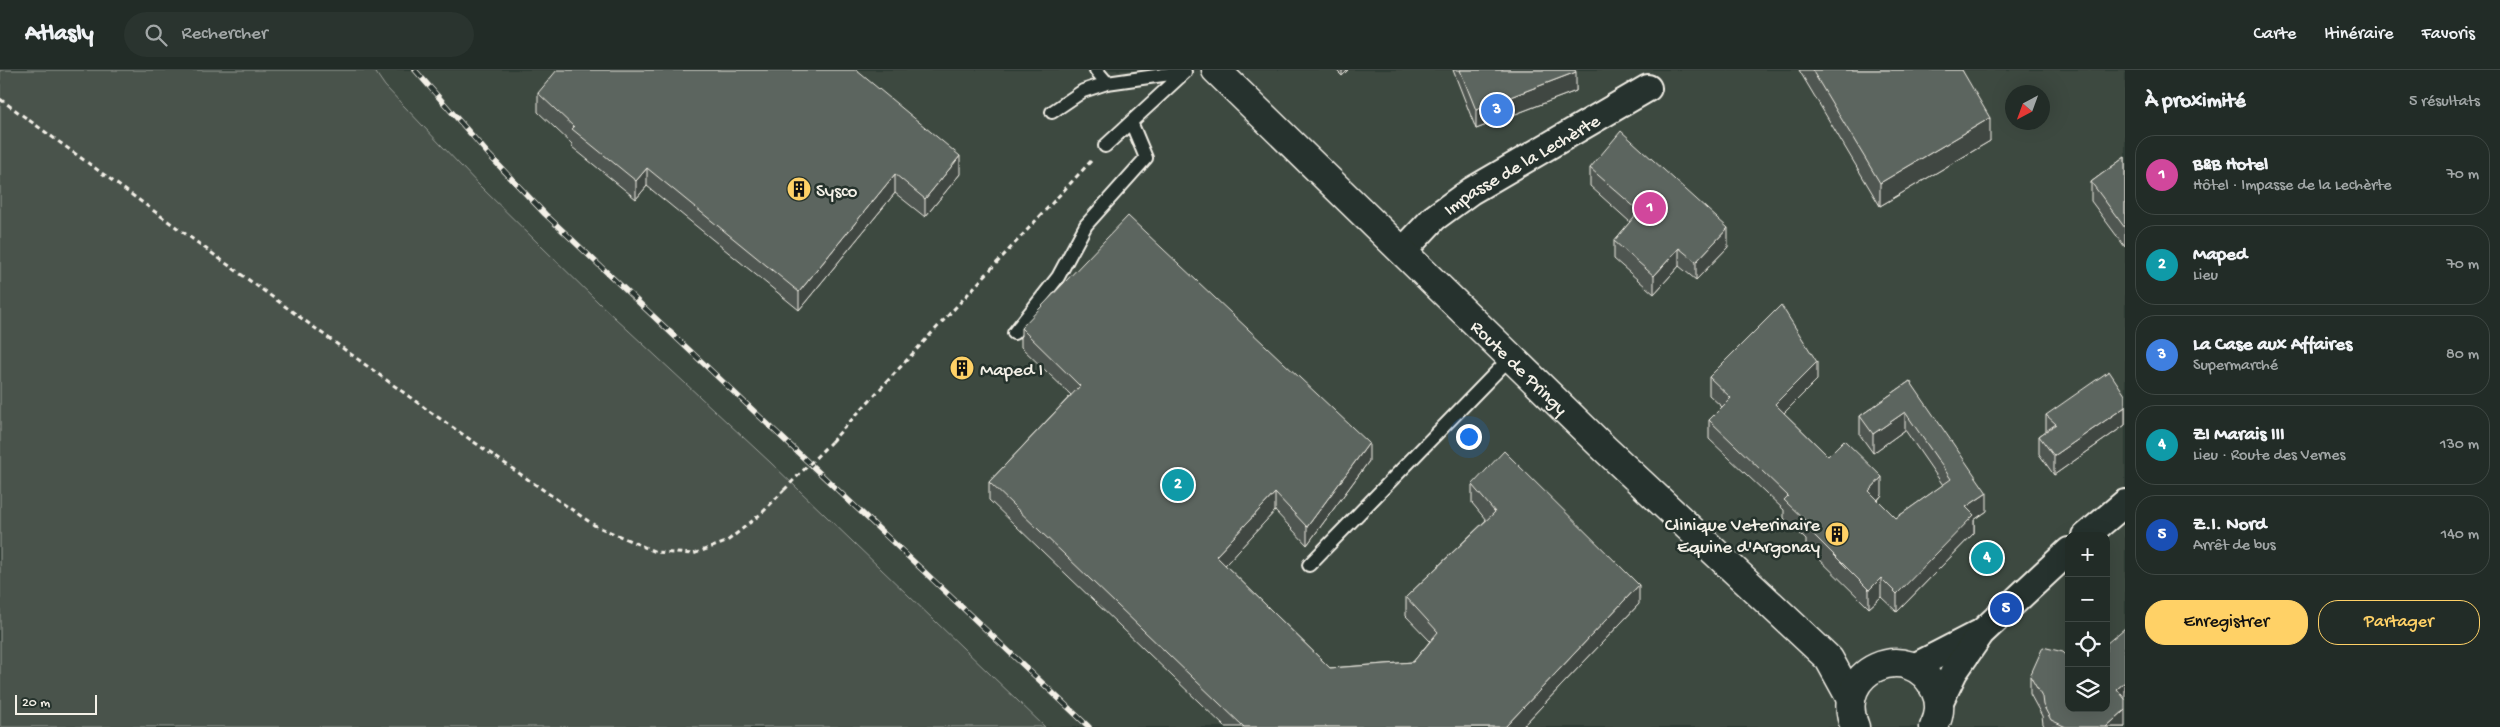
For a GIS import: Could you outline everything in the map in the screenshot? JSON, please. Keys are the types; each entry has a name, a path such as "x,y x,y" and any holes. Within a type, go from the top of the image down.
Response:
{"street":[{"name":"Route de Pringy","path":"1216,70 1605,449 1829,659 1852,718"},
{"name":"Impasse de la Lechèrte","path":"1403,252 1434,218 1471,191 1648,88"},
{"path":"2091,532 2125,503"},
{"path":"1936,721 1954,672 1981,633 2065,555"},
{"path":"1914,667 1981,633"},
{"path":"1829,659 1879,665 1894,663 1914,667 1931,682 1936,721"},
{"path":"1852,718 1860,679 1879,665"}],"lane":[{"path":"1096,70 1107,83"},
{"path":"1052,112 1083,91 1107,83 1186,71"},
{"path":"1105,146 1186,71"},
{"path":"1014,333 1058,277 1086,225 1146,158 1131,122"},
{"path":"1309,565 1512,357"}],"path":[{"path":"0,98 429,410 594,525 656,552 693,554 726,542 762,513 831,442 1105,146"}],"shaded area":[{"path":"0,70 374,70 385,86 480,186 600,304 771,463 1045,727 0,727"},
{"path":"374,70 2125,70 2125,727 1045,727 771,463 600,304 480,186 385,86"}],"building":[{"name":"Sysco","path":"557,70 856,70 960,156 925,199 895,174 799,292 647,168 636,181 572,129 574,127 538,93"},
{"path":"1460,70 1575,70 1576,72 1476,110"},
{"path":"1812,70 1962,70 1990,118 1880,183"},
{"path":"1621,131 1728,228 1696,262 1679,248 1654,276 1614,241 1639,211 1590,168"},
{"path":"2125,157 2125,228 2091,182"},
{"path":"1128,216 1369,443 1307,527 1275,493 1216,556 1330,668 1413,662 1438,632 1406,597 1495,512 1472,485 1504,451 1639,585 1505,727 1244,727 989,482 1080,386 1021,328"},
{"path":"1781,305 1817,362 1775,404 1828,456 1844,440 1882,477 1869,491 1896,518 1951,479 1905,412 1873,434 1860,416 1910,381 1987,493 1966,507 1974,515 1897,594 1881,578 1869,590 1806,527 1809,524 1784,500 1788,496 1709,420 1731,398 1709,377"},
{"path":"2109,371 2125,395 2125,407 2054,456 2039,436 2056,424 2046,415"},
{"path":"2125,628 2125,682 2117,689 2125,699 2125,710 2106,727 2066,727 2051,720 2043,705 2042,697 2030,676 2043,647 2065,654 2065,712 2110,712 2110,641"}],"railway":[{"path":"415,70 490,156 545,214 1089,727"}],"place":[{"name":"La Case aux Affaires","path":"1497,110"},
{"name":"Sysco","path":"799,189"},
{"name":"B&B Hotel","path":"1650,208"},
{"name":"Maped I","path":"962,368"},
{"name":"Maped","path":"1178,485"},
{"name":"Clinique Veterinaire Equine d'Argonay","path":"1837,534"},
{"name":"ZI Marais III","path":"1987,558"},
{"name":"Z.I. Nord","path":"2006,609"}]}
